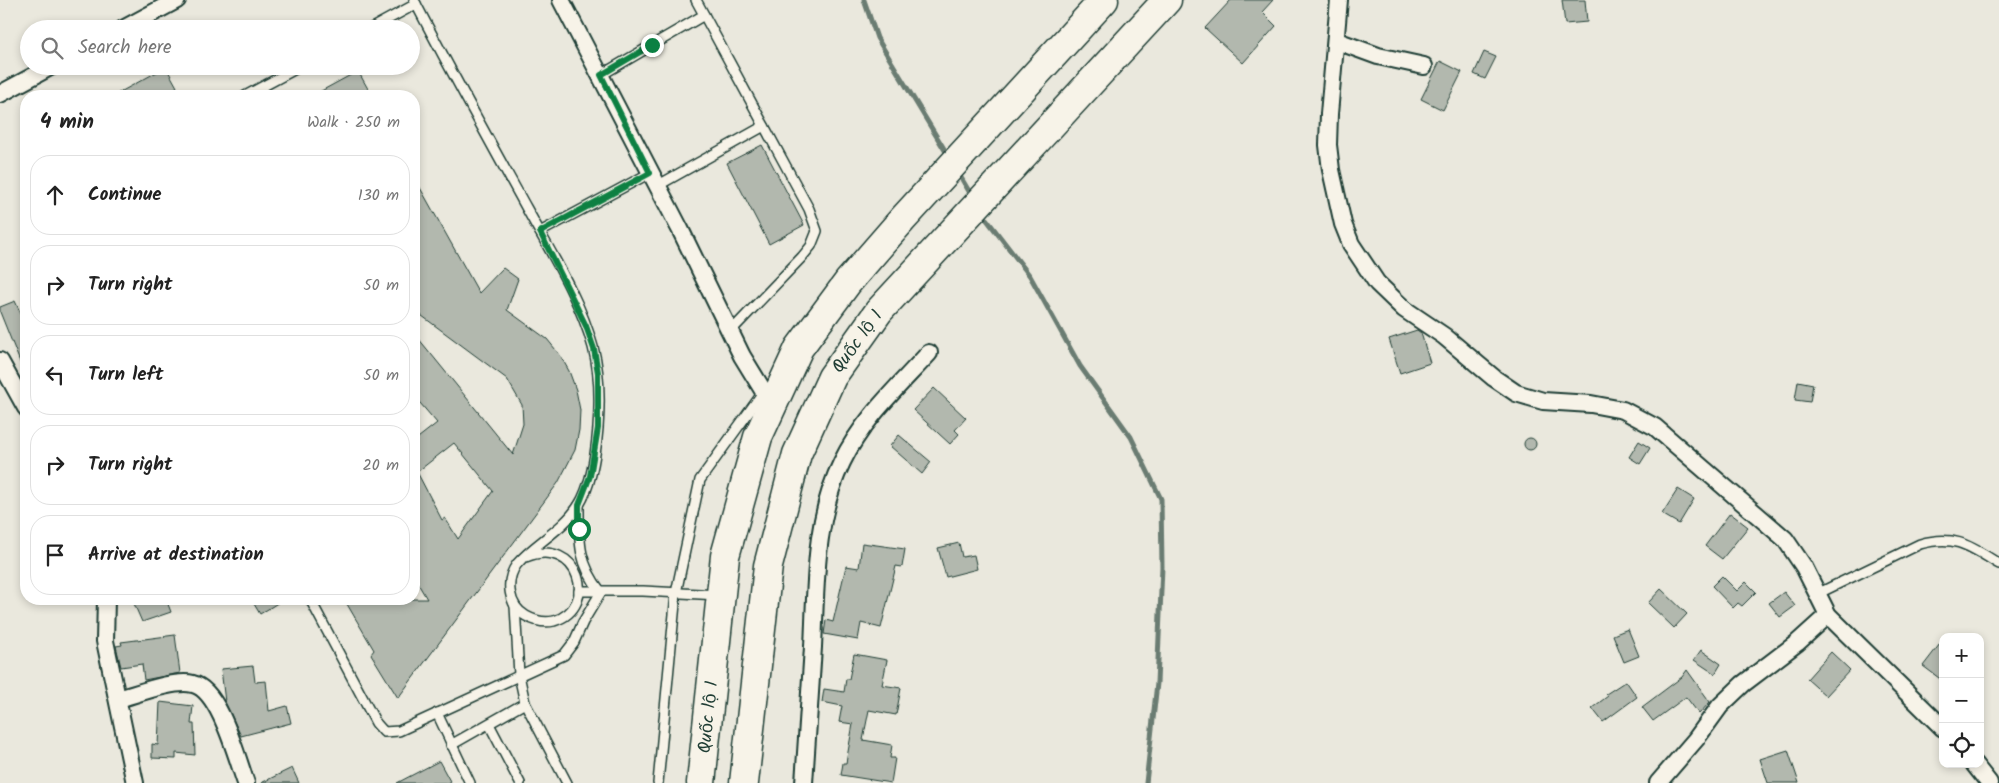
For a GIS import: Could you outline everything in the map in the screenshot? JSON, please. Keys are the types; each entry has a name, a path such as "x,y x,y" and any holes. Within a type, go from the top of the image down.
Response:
{"highway":[{"name":"Quốc lộ 1","path":"701,783 727,547 768,398 799,348 848,282 902,220 1104,0"},
{"name":"Quốc lộ 1","path":"744,783 768,566 797,454 832,377 879,311 1167,0"},
{"path":"721,595 765,596"}],"street":[{"path":"140,20 177,0"},
{"path":"561,0 601,75 752,375 768,398"},
{"path":"1339,0 1337,41 1329,114 1328,145 1331,170 1343,224 1350,244 1377,283 1404,309 1444,336 1494,378 1516,393 1544,401 1609,406 1644,420 1706,474 1771,525 1794,551 1819,594 1828,615 1939,724"},
{"path":"1337,41 1378,56 1424,66"},
{"path":"0,94 35,75"},
{"path":"804,783 818,556 825,506 842,461 853,441 878,408 929,353"},
{"path":"0,361 20,384"},
{"path":"106,605 105,640 135,783"},
{"path":"1658,783 1696,739 1720,706 1743,684 1797,643 1828,615"},
{"path":"118,699 174,685 194,684 202,688 215,702 246,783"},
{"path":"1977,768 1989,783"}],"lane":[{"path":"696,0 809,209 817,231 816,237 802,257 731,331"},
{"path":"385,20 415,2 540,232 586,326 594,349 598,373 599,401 595,456 585,492 579,505 560,527 518,564 510,585 510,596 515,606 523,615 533,620 544,622 555,620 565,615 573,607 579,591 577,573 570,563 561,556 549,552 537,553 526,557"},
{"path":"601,75 704,15"},
{"path":"256,90 284,75"},
{"path":"540,232 654,180 764,126"},
{"path":"658,783 676,593 700,480 768,398"},
{"path":"579,505 579,543 583,563 601,592"},
{"path":"1819,594 1920,544 1934,540 1958,542 1999,564"},
{"path":"579,591 721,595"},
{"path":"313,605 380,728 393,733 556,659 569,650 601,592"},
{"path":"515,606 519,675 525,703 567,783"},
{"path":"451,745 525,703"},
{"path":"438,713 470,783"},
{"path":"489,724 520,783"}],"building":[{"path":"1231,0 1273,0 1262,12 1276,26 1243,63 1205,28"},
{"path":"1562,0 1585,0 1587,22 1565,24"},
{"path":"1484,52 1496,57 1485,79 1474,74"},
{"path":"1440,61 1462,72 1443,110 1421,99"},
{"path":"151,75 170,75 177,87 172,90 124,90"},
{"path":"351,75 360,75 369,90 323,90"},
{"path":"762,145 804,225 769,244 727,163"},
{"path":"420,188 479,293 503,268 518,279 507,310 547,339 560,355 569,371 576,390 580,410 575,450 558,483 398,698 371,654 374,650 348,605 420,605 420,599 427,599 420,587 420,478 442,520 445,518 458,539 493,491 454,443 420,470 420,436 437,423 420,403 420,340 513,455 523,424 522,405 507,379 420,314"},
{"path":"15,301 20,312 20,362 0,312 0,307"},
{"path":"1417,330 1421,333 1430,363 1400,373 1389,339"},
{"path":"1798,381 1813,384 1810,402 1795,400"},
{"path":"934,388 966,418 955,430 959,434 950,444 913,410"},
{"path":"899,435 931,462 922,474 890,446"},
{"path":"1532,438 1535,439 1535,449 1528,450 1525,449 1524,442 1525,439"},
{"path":"1639,441 1650,448 1640,464 1629,457"},
{"path":"1678,489 1694,499 1679,524 1662,514"},
{"path":"1730,513 1748,527 1722,559 1705,546"},
{"path":"862,543 905,549 902,567 896,566 881,628 861,623 858,640 824,634 826,620 833,622 846,566 859,568"},
{"path":"959,543 962,557 974,555 977,569 946,577 938,548"},
{"path":"1722,576 1737,591 1746,582 1756,592 1742,606 1738,603 1733,608 1712,586"},
{"path":"1661,589 1687,614 1674,628 1648,603"},
{"path":"1784,592 1795,606 1780,617 1769,603"},
{"path":"135,605 168,605 171,612 142,622"},
{"path":"255,605 274,605 260,614"},
{"path":"1628,629 1639,656 1624,662 1613,635"},
{"path":"175,635 180,673 144,680 142,664 121,667 116,646 122,645 121,642"},
{"path":"1939,645 1939,678 1923,666"},
{"path":"1701,650 1721,664 1715,674 1694,660"},
{"path":"1831,652 1850,670 1826,696 1807,679"},
{"path":"854,654 887,660 882,685 901,688 896,715 869,710 863,740 892,745 890,758 895,758 891,783 841,775 843,763 846,763 853,724 839,722 842,706 822,702 824,689 844,692 846,679 849,679"},
{"path":"253,666 255,682 266,681 269,711 287,706 291,723 241,736 225,702 221,669"},
{"path":"1687,670 1710,702 1699,714 1686,697 1653,721 1642,707 1682,677"},
{"path":"1626,681 1637,697 1603,722 1592,708 1608,696 1606,694"},
{"path":"160,702 193,706 191,724 194,724 195,755 176,753 176,759 152,758 152,744 158,745"},
{"path":"1788,750 1799,783 1768,783 1760,759"},
{"path":"439,761 451,783 397,783"},
{"path":"292,768 299,783 261,783"}],"waterway":[{"path":"864,0 877,38 949,157"},
{"path":"957,171 973,198"},
{"path":"981,212 1030,276 1080,366 1131,437 1161,499 1162,567 1157,683 1146,783"}],"route":[{"path":"579,529 579,505 585,492 595,456 599,401 598,373 594,349 586,326 540,232 650,173 601,75 652,45"}]}
